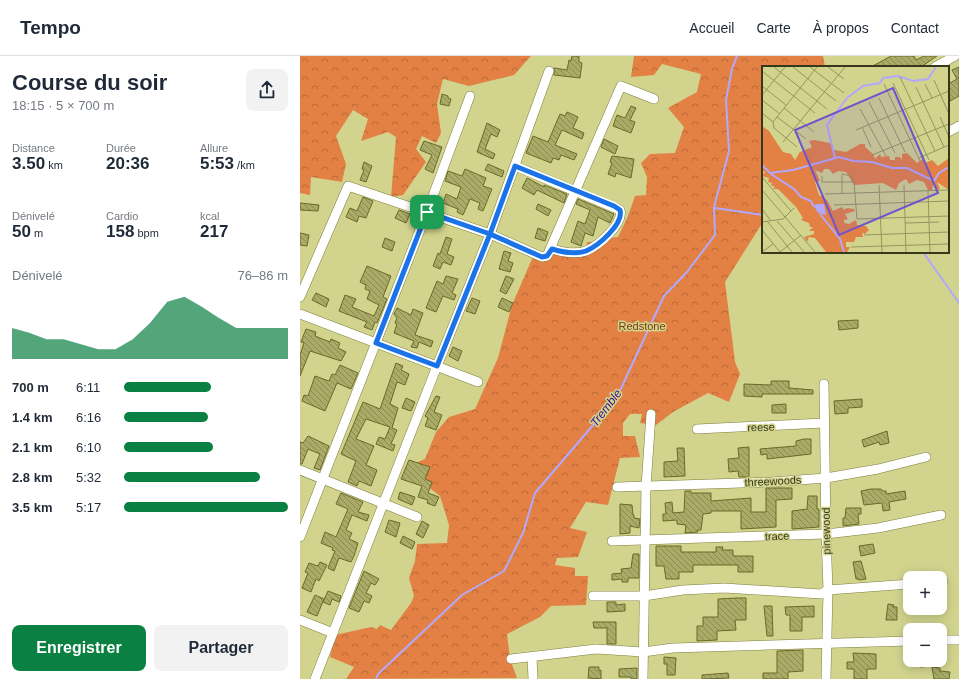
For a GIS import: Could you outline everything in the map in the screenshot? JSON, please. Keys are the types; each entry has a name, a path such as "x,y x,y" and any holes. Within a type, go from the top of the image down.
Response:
{"street":[{"path":"937,66 955,56"},
{"path":"315,679 490,234 549,71"},
{"path":"300,297 348,186 490,234 542,257 547,256 552,249 575,190 622,86 654,99"},
{"path":"300,538 427,212 470,96"},
{"path":"949,131 959,126"},
{"path":"515,166 620,210 621,214 619,222 599,242 586,251 565,252 552,249"},
{"path":"300,314 478,382"},
{"name":"pinewood","path":"824,384 828,590 826,679"},
{"path":"643,679 644,596 647,538 646,487 651,414"},
{"name":"reese","path":"698,429 824,423"},
{"name":"threewoods","path":"617,487 772,482 826,478 878,469 926,457"},
{"path":"300,470 417,517"},
{"name":"trace","path":"612,541 647,538 826,534 894,526 941,514"},
{"path":"593,596 644,596 703,588 744,588 816,594 828,590 903,585"},
{"path":"300,620 333,633"},
{"path":"947,640 959,640"},
{"path":"511,658 532,657 596,649 643,652 673,648 903,641"},
{"path":"532,657 533,679"}],"green space":[{"path":"300,56 531,56 514,75 469,86 443,79 437,104 441,133 436,143 422,136 416,149 426,162 403,195 391,197 396,137 388,132 361,141 368,119 353,110 336,136 346,164 342,182 311,177 310,195 300,193"},
{"name":"Redstone","path":"634,56 823,56 825,66 762,66 762,224 725,282 735,362 740,374 729,402 708,393 673,412 656,425 640,423 642,414 630,414 623,423 623,436 635,436 640,457 620,458 608,505 586,502 570,528 587,532 578,557 557,558 555,565 575,568 575,576 588,576 586,605 551,606 540,617 507,634 510,659 517,678 346,679 354,667 330,657 335,635 371,627 377,629 380,625 391,630 411,603 414,596 409,578 415,561 417,544 447,543 449,525 440,496 413,475 411,465 425,459 436,432 449,417 475,409 498,358 512,305 535,252 585,253 587,242 596,242 597,250 607,243 609,238 618,237 635,196 646,195 647,177 641,163 650,154 675,153 684,127 668,108 697,92 701,74 662,64 654,75 631,77"}],"building":[{"path":"572,56 579,56 579,62 582,63 580,78 554,75 554,68 567,70 569,60 571,61"},
{"path":"891,56 914,56 916,60 924,56 937,56 922,66 873,66"},
{"path":"959,67 959,96 950,101 949,83 957,79 952,70"},
{"path":"442,94 451,99 449,106 440,104"},
{"path":"631,106 636,108 630,120 635,122 631,133 613,126 617,115 625,118"},
{"path":"567,112 578,117 573,128 584,133 582,139 562,130 555,145 577,154 574,160 561,155 559,160 553,158 551,163 526,153 533,136 548,142 560,114 565,116"},
{"path":"487,123 500,130 497,137 491,134 485,149 495,154 493,159 477,152"},
{"path":"604,139 618,146 615,154 601,147"},
{"path":"424,141 442,147 433,173 425,169 432,155 420,150"},
{"path":"612,156 634,159 631,178 616,173 615,177 608,174 612,163 610,162"},
{"path":"364,162 372,166 366,182 360,180 364,170 362,169"},
{"path":"488,164 504,171 502,177 485,170"},
{"path":"465,169 486,178 483,186 492,189 483,211 478,209 480,203 470,199 463,215 457,212 458,209 443,203 446,194 457,199 461,187 445,181 448,171 462,176"},
{"path":"527,178 544,187 544,185 567,194 564,203 537,190 534,195 522,188"},
{"path":"363,197 373,201 366,218 359,216 357,222 346,217 350,208 357,211"},
{"path":"578,199 614,214 610,223 598,217 593,236 585,233 581,246 571,242 578,221 585,224 590,210 576,204"},
{"path":"300,203 319,205 318,211 300,210"},
{"path":"538,204 551,210 548,216 536,209"},
{"path":"399,210 410,214 406,223 395,218"},
{"path":"538,228 548,232 545,241 535,238"},
{"path":"300,233 309,235 307,246 300,245"},
{"path":"446,237 452,239 447,254 454,257 451,265 443,262 440,269 433,266 438,253 440,254"},
{"path":"385,238 395,242 392,251 382,247"},
{"path":"504,251 511,253 508,261 513,263 510,272 499,269"},
{"path":"367,266 391,276 383,297 387,299 377,323 375,322 372,330 364,327 367,322 339,311 345,295 356,299 352,307 374,316 379,305 367,299 370,291 365,289 366,285 360,282"},
{"path":"446,276 458,279 452,293 456,295 454,300 443,296 436,312 426,308 437,281 443,284"},
{"path":"506,276 514,279 506,294 500,291"},
{"path":"316,293 329,299 326,307 312,300"},
{"path":"472,298 480,301 475,314 466,311"},
{"path":"502,298 513,303 509,312 498,307"},
{"path":"397,308 411,315 413,309 423,313 415,335 433,341 431,347 419,342 417,348 411,347 414,341 394,333 397,318 394,314"},
{"path":"858,320 858,328 839,330 838,321"},
{"path":"306,329 316,332 315,336 330,342 331,339 340,343 338,348 346,352 341,361 310,351 300,376 300,355 304,343 301,342"},
{"path":"453,347 462,351 458,361 449,356"},
{"path":"396,363 403,366 401,370 409,374 405,385 397,382 390,404 398,408 392,428 397,430 391,444 395,445 393,451 376,444 379,437 385,439 390,427 366,419 356,439 374,446 366,465 377,470 371,486 359,481 357,486 348,482 356,461 341,454 363,402 380,409"},
{"path":"340,365 358,373 351,389 337,383 325,411 302,401 304,395 308,396 315,376 329,381 332,374 335,375"},
{"path":"771,381 789,381 789,388 813,390 813,394 762,394 762,397 744,396 744,384 771,385"},
{"path":"436,396 440,397 434,412 442,415 436,430 425,426 428,418 425,416"},
{"path":"406,398 415,402 411,411 402,408"},
{"path":"862,399 862,407 848,408 848,413 835,414 834,401"},
{"path":"786,404 786,413 772,413 772,405"},
{"path":"887,431 889,443 880,445 879,442 864,447 862,440"},
{"path":"308,436 329,446 320,470 314,468 320,454 308,449 302,464 300,464 300,442 303,443"},
{"path":"811,439 811,454 767,459 767,454 761,455 760,449 796,446 796,441"},
{"path":"749,447 749,477 739,477 738,471 729,472 728,459 739,458 738,448"},
{"path":"677,448 684,448 685,476 664,477 664,462 678,461"},
{"path":"409,460 430,467 425,479 432,482 428,493 439,497 435,506 427,503 428,500 418,497 422,486 401,479"},
{"path":"766,488 792,488 792,499 776,500 776,527 741,529 741,511 711,511 711,513 703,514 701,530 697,530 698,532 685,533 686,525 677,524 677,520 663,521 663,514 666,514 665,503 672,502 673,513 684,512 685,491 691,491 691,493 711,493 711,501 751,498 751,512 766,512"},
{"path":"881,489 882,491 886,491 886,494 905,491 906,499 889,502 890,510 883,511 882,503 864,505 861,491"},
{"path":"400,492 415,497 412,505 398,499"},
{"path":"341,493 363,502 358,512 369,515 367,521 352,515 346,530 352,533 349,539 358,543 354,556 351,562 339,558 334,571 328,568 335,551 332,550 333,548 321,543 325,532 336,537 348,509 336,504"},
{"path":"808,496 817,496 819,527 792,529 792,511 807,509"},
{"path":"620,504 632,505 634,518 640,519 639,528 630,526 630,533 620,534"},
{"path":"846,508 861,508 861,514 858,514 859,524 843,526 843,518 845,518"},
{"path":"389,520 400,523 396,537 385,532"},
{"path":"422,521 429,525 423,538 416,534"},
{"path":"403,536 415,542 412,549 400,543"},
{"path":"873,544 875,553 861,556 859,546"},
{"path":"656,546 681,546 681,552 716,552 716,547 723,547 722,550 733,550 733,556 753,556 753,572 738,572 738,565 693,565 693,572 679,572 679,579 666,579 664,566 656,566"},
{"path":"633,554 639,554 639,578 628,578 628,582 622,582 622,579 612,580 612,574 622,573 621,569 631,568"},
{"path":"861,561 866,579 859,580 856,579 853,562"},
{"path":"320,562 327,565 319,581 316,579 311,592 302,588 308,573 305,572 309,563 318,566"},
{"path":"364,571 379,579 375,585 371,583 366,593 372,596 369,603 364,601 359,612 349,608"},
{"path":"328,591 341,596 339,602 332,599 330,605 323,602"},
{"path":"315,595 324,599 317,616 307,612"},
{"path":"746,598 746,620 735,620 736,630 717,631 717,640 697,641 697,626 703,626 703,617 718,617 718,599"},
{"path":"607,602 616,602 616,605 625,604 625,611 607,612"},
{"path":"888,604 894,605 893,607 897,607 897,620 886,620"},
{"path":"764,606 772,606 773,636 767,636"},
{"path":"814,606 814,617 802,617 802,631 790,631 790,615 786,615 785,607"},
{"path":"593,622 616,622 616,644 607,644 607,628 594,628"},
{"path":"803,650 803,671 788,672 788,679 763,679 763,673 777,673 777,651"},
{"path":"853,653 876,654 876,669 867,669 867,679 854,679 854,669 847,669 847,662 854,662"},
{"path":"664,657 676,658 675,675 667,675 667,664 664,664"},
{"path":"589,667 599,667 599,671 601,670 601,679 588,678"},
{"path":"932,667 940,668 940,671 950,672 949,679 934,679"},
{"path":"637,668 637,679 631,679 631,677 619,677 619,669"},
{"path":"728,673 729,678 702,679 702,675"}],"waterway":[{"name":"Tremble","path":"376,679 378,674 462,595 504,571 523,533 535,493 617,397 664,296 687,272 715,235 714,207 729,151 726,100 732,69 737,56"},
{"path":"715,208 762,215"},
{"path":"924,253 959,303"}],"route":[{"path":"427,212 376,343 437,366 490,234 542,257 547,256 552,249 565,252 581,252 586,251 607,235 619,222 621,214 620,210 614,206 515,166 490,234 427,212"}]}
